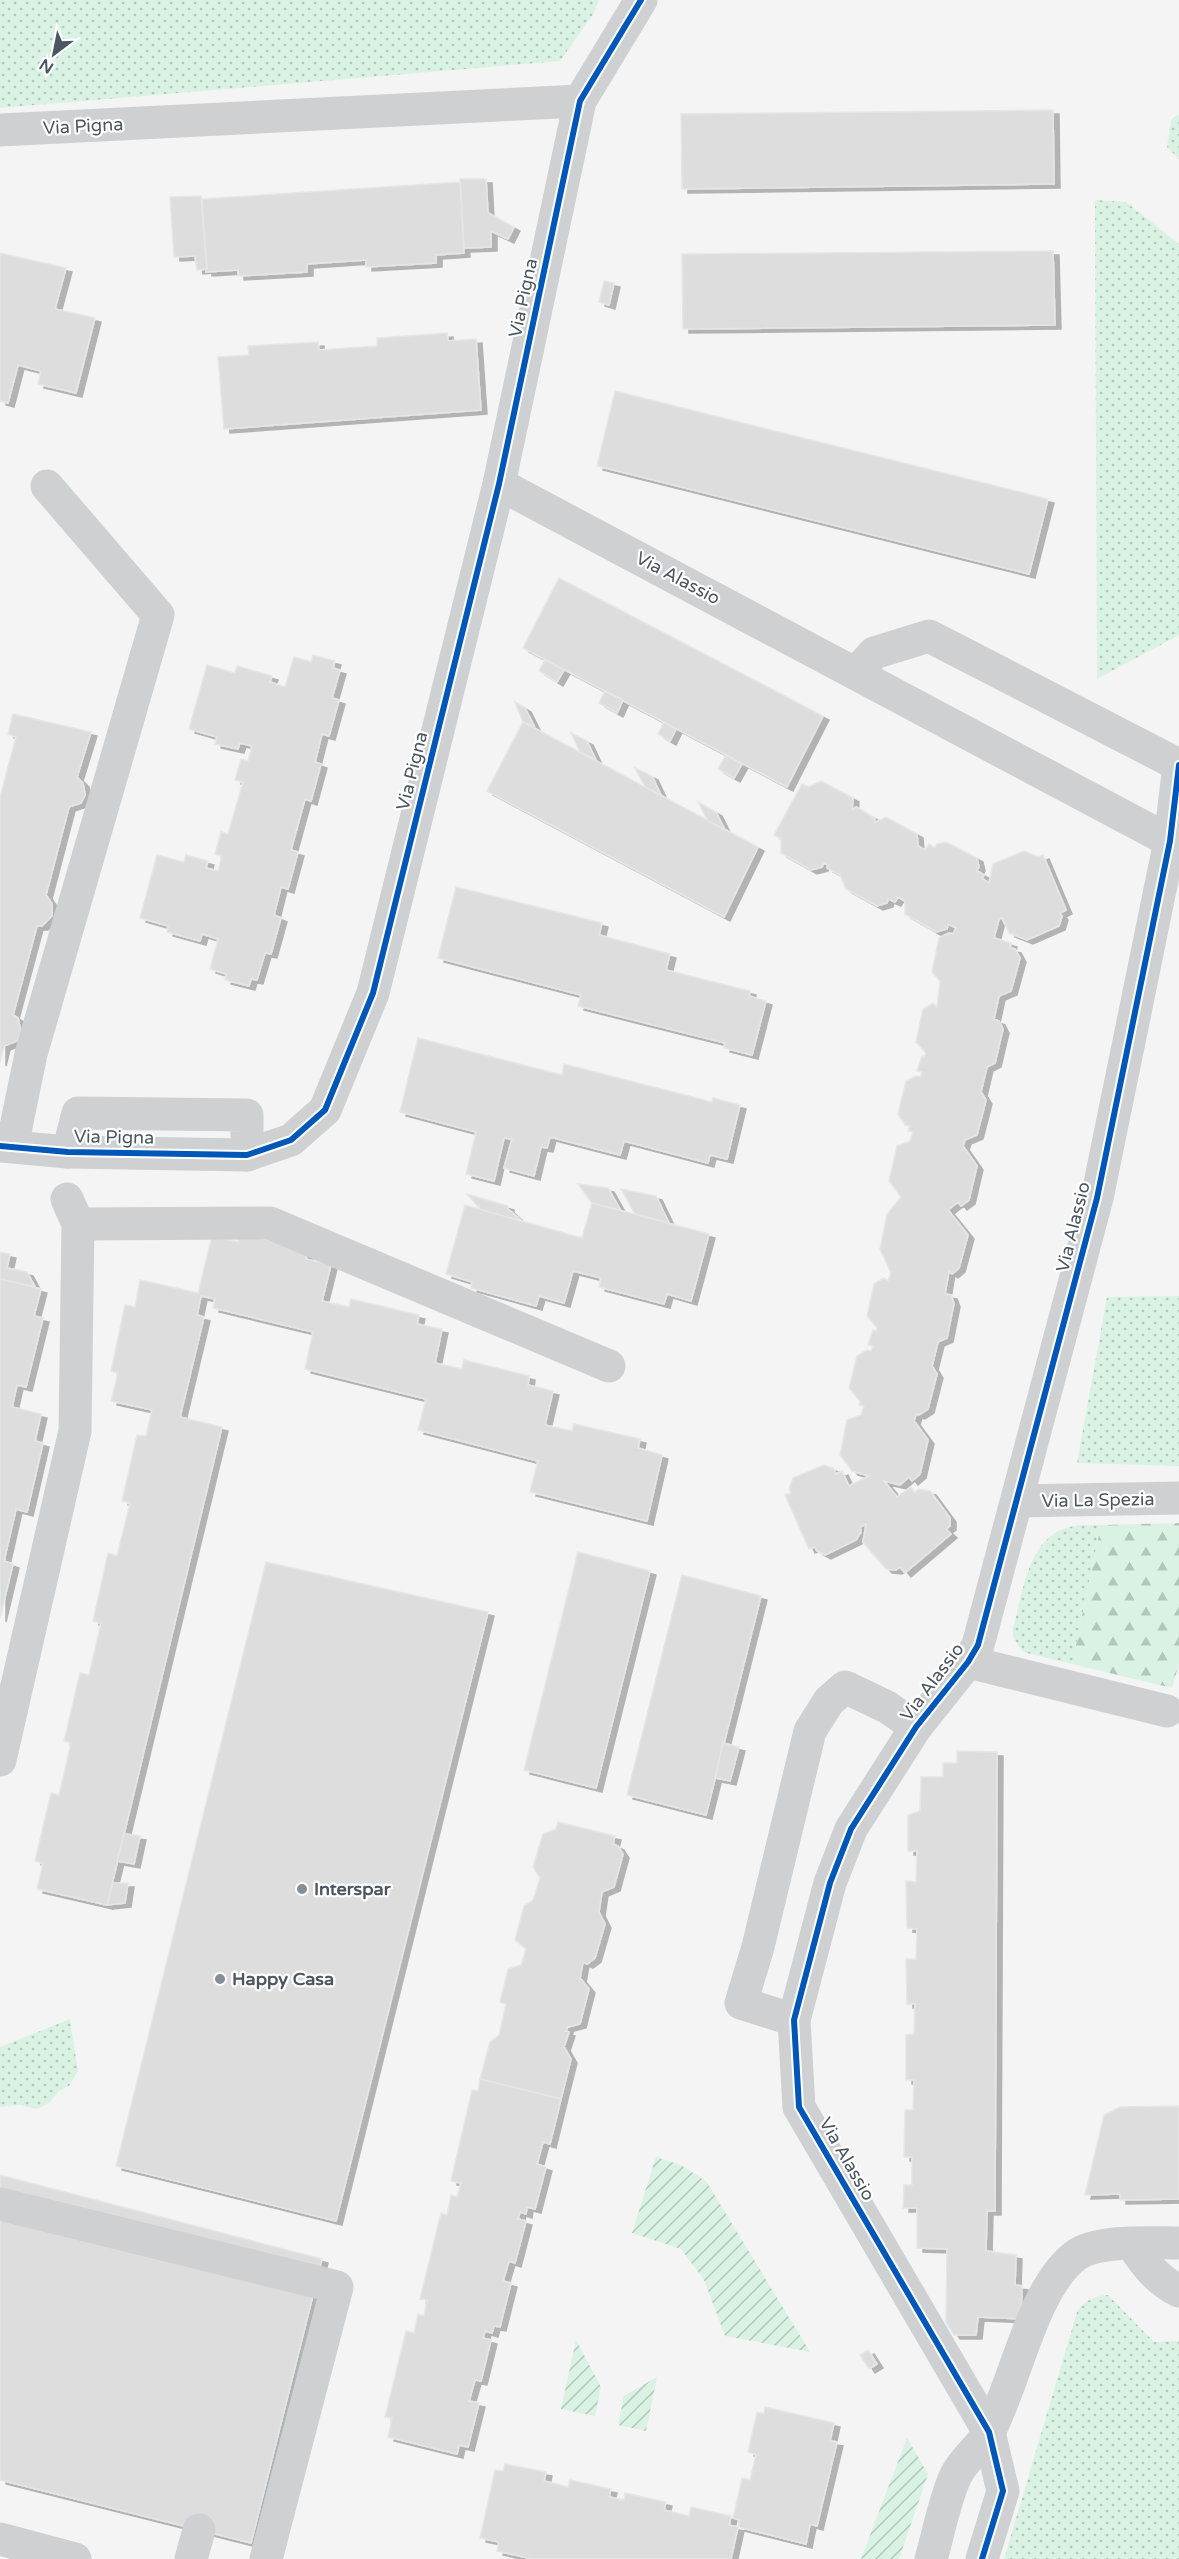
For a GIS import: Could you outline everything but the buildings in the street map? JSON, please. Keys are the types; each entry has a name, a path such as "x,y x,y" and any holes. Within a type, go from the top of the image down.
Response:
{"street":[{"path":"580,101 641,0"},
{"name":"Via Pigna","path":"0,130 580,101 498,484 373,993 324,1110 291,1140 247,1155 247,1115 78,1113 68,1152 6,1146 158,615 47,486"},
{"name":"Via Alassio","path":"498,484 1170,841"},
{"name":"Via Alassio","path":"856,673 874,653 929,636 1179,765 1170,841 1097,1198 978,1645 968,1662 916,1727 850,1829 830,1883 794,2020 799,2107 989,2432 1003,2491 982,2559"},
{"path":"0,1760 75,1431 72,1211 270,1223 609,1366"},
{"name":"Via La Spezia","path":"1017,1501 1179,1498"},
{"name":"Via Alassio","path":"968,1662 1167,1711"},
{"name":"Via Alassio","path":"794,2020 741,2003 758,1947 810,1731 829,1701 845,1687 887,1707 916,1727"},
{"path":"0,2204 337,2287 266,2559"},
{"path":"932,2559 956,2474 989,2432 1026,2339 1048,2292 1065,2265 1077,2254 1095,2247 1179,2243"},
{"path":"1132,2244 1148,2269 1167,2285 1179,2291"},
{"path":"0,2538 75,2559"}],"green space":[{"path":"0,0 599,0 594,13 560,61 0,108"},
{"path":"1179,114 1179,159 1167,147 1171,120"},
{"path":"1095,200 1126,202 1179,244 1179,635 1097,679"},
{"path":"1179,1296 1179,1466 1077,1463 1107,1297"},
{"path":"1179,1523 1179,1664 1172,1688 1072,1664 1101,1525"},
{"path":"1101,1525 1072,1664 1023,1652 1013,1637 1013,1628 1024,1584 1035,1555 1055,1533 1069,1527"},
{"path":"70,2019 78,2071 69,2086 59,2091 49,2103 37,2109 20,2105 0,2107 0,2047"},
{"path":"656,2157 681,2165 706,2181 810,2352 725,2336 704,2280 681,2249 632,2233"},
{"path":"1108,2295 1154,2342 1179,2341 1179,2559 1004,2559 1077,2312 1090,2299"},
{"path":"576,2340 601,2387 595,2416 561,2409"},
{"path":"657,2377 646,2431 618,2425 624,2396"},
{"path":"907,2438 928,2474 899,2559 861,2559"}],"cycle path":[{"path":"0,1146 68,1152 247,1155 291,1140 325,1110 373,993 499,484 580,101 641,0"},
{"path":"982,2559 1003,2491 989,2432 799,2107 794,2020 830,1883 851,1829 916,1727 968,1662 978,1645 1097,1198 1170,841 1179,765"}],"place":[{"name":"Interspar","path":"302,1889"},
{"name":"Happy Casa","path":"220,1979"}]}
